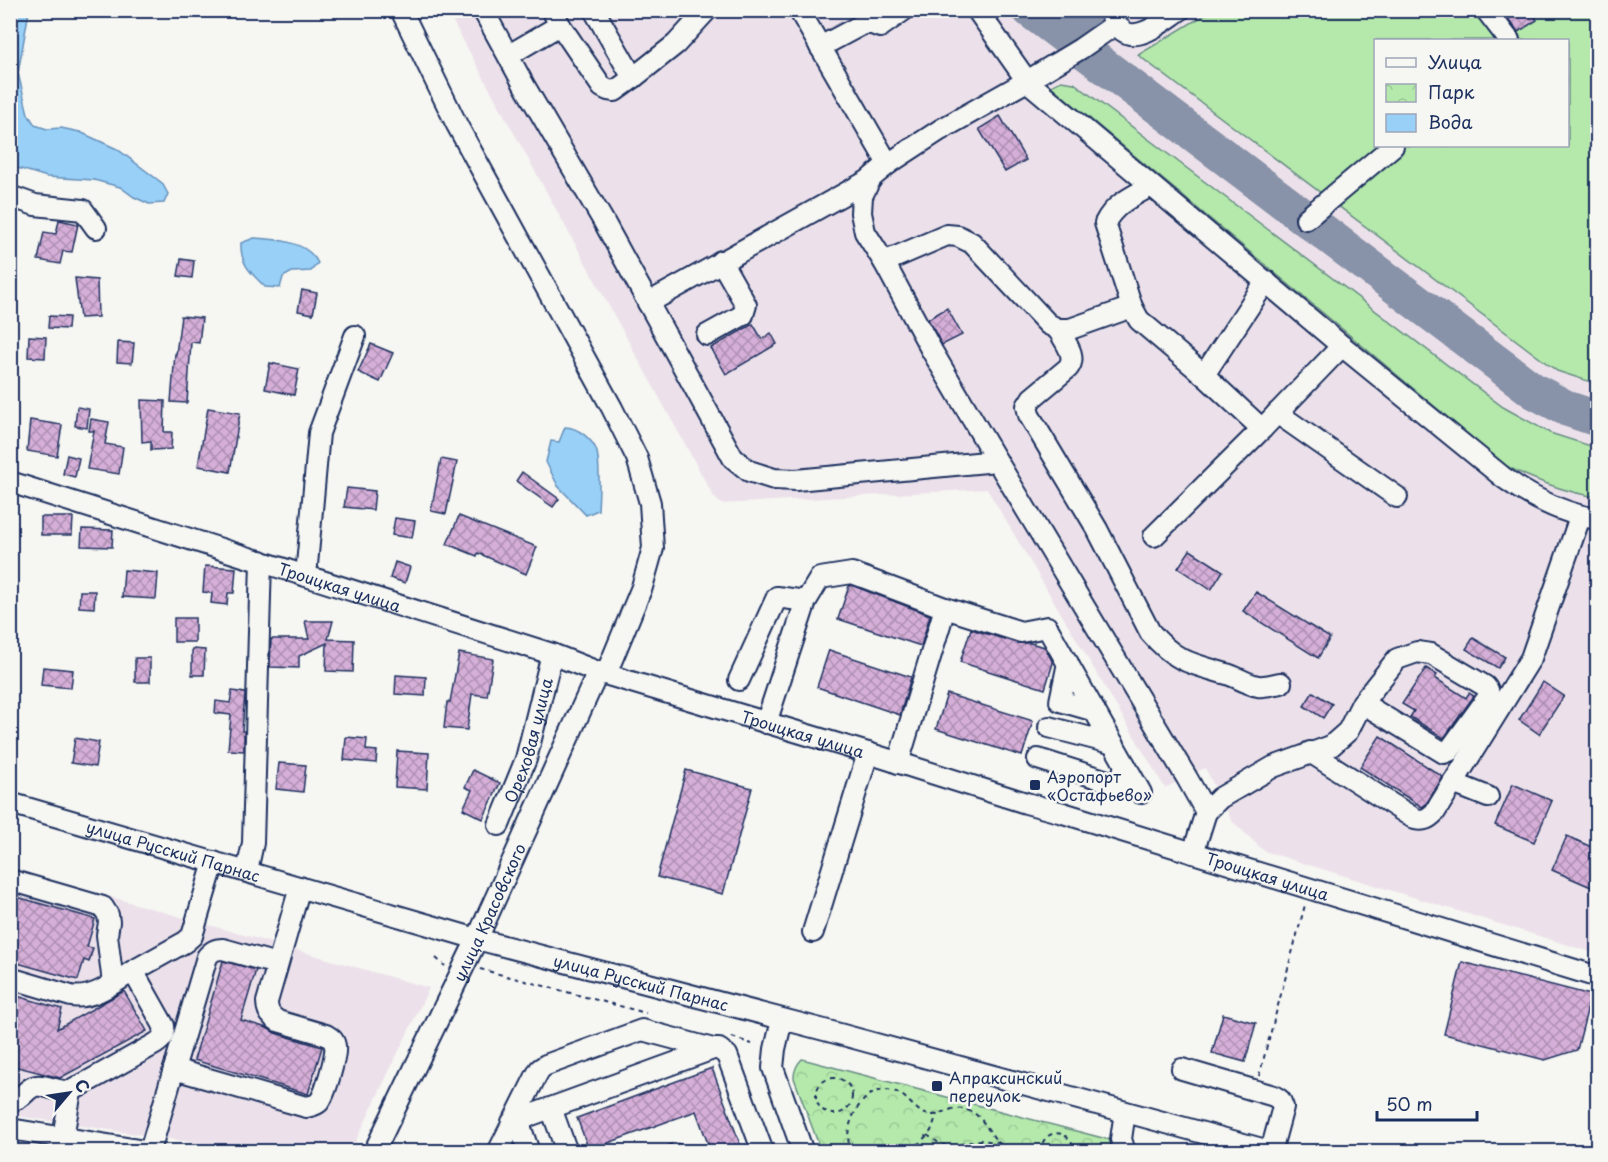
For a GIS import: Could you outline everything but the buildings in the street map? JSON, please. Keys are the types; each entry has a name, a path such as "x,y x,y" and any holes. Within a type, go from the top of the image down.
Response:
{"street":[{"name":"улица Красовского","path":"374,1152 642,587 653,548 650,503 637,458 457,124 401,10"},
{"path":"483,10 604,222 733,458 749,471 774,479 796,480 997,461"},
{"path":"594,10 633,78"},
{"path":"509,55 556,18 602,87 615,91 676,44 707,10"},
{"path":"799,10 888,164"},
{"path":"820,47 859,17 880,27 904,10"},
{"path":"977,10 1028,81 1342,346 1523,492 1546,503 1589,518 1531,658 1435,812 1429,818 1415,819 1310,752"},
{"path":"648,303 871,178 940,130 1080,49 1113,17 1125,33 1135,34 1145,32 1180,10"},
{"path":"1486,10 1508,39"},
{"path":"1306,219 1393,147"},
{"path":"871,178 862,196 861,213 865,232 884,262 932,351 1188,778 1206,812"},
{"path":"1151,186 1116,206 1105,223 1132,308 1139,320 1262,429"},
{"path":"10,196 35,205 83,210 96,228"},
{"path":"884,262 947,235 958,236 972,243 1047,324 1058,329 1070,329 1132,308"},
{"path":"707,335 743,315 746,306 721,261"},
{"path":"1203,375 1266,281"},
{"path":"1058,329 1073,356 1072,363 1032,398 1027,406 1029,415 1097,529 1150,632 1172,655 1188,664 1259,686 1281,683"},
{"path":"306,576 319,433 355,336"},
{"path":"1154,536 1342,346"},
{"path":"1277,413 1397,497"},
{"name":"Троицкая улица","path":"10,482 552,654 602,673 1598,977"},
{"path":"247,871 253,843 261,561"},
{"path":"766,723 806,602 820,578 852,573 945,608 1021,632 1047,627 1068,663 1060,701 1095,711 1141,793"},
{"path":"739,680 777,597 806,602"},
{"path":"898,763 945,608"},
{"path":"1193,853 1206,812 1220,798 1273,767 1331,746 1348,730 1362,703 1396,659 1418,651 1431,654 1488,690 1488,696 1449,751 1444,753 1362,703"},
{"name":"Ореховая улица","path":"499,825 526,759 552,654"},
{"path":"1049,727 1114,744"},
{"path":"813,932 868,753"},
{"path":"1038,759 1120,785 1125,765"},
{"path":"1453,783 1488,797"},
{"name":"улица Русский Парнас","path":"10,803 477,939 1272,1151"},
{"path":"10,978 76,997 92,994 185,942 192,936 214,862"},
{"path":"10,880 97,905 106,911 109,922 107,942 113,982"},
{"path":"174,1069 306,1107 314,1106 323,1098 336,1052 332,1038 278,1021 272,1018 267,1008 300,887"},
{"path":"10,1129 151,1151 207,957 212,951 223,948 278,964"},
{"path":"10,1100 19,1099 28,1089 39,1085 60,1091 71,1091 161,1040 164,1036 164,1026 133,971"},
{"path":"782,1020 773,1068 804,1152"},
{"path":"498,1152 536,1076 543,1067 646,1030 719,1049 727,1055 763,1152"},
{"path":"515,1121 713,1049"},
{"path":"1182,1070 1277,1097 1283,1107 1272,1151"},
{"path":"63,1137 71,1091"},
{"path":"551,1108 567,1152"},
{"path":"1125,1112 1120,1140 1125,1152"},
{"path":"515,1121 529,1152"}],"path":[{"path":"1256,1090 1305,905"},
{"path":"474,970 482,969 649,1014"},
{"path":"727,1035 752,1044"},
{"path":"829,1079 846,1082 851,1089 852,1098 849,1106 843,1112 826,1113 820,1107 817,1099 817,1091 822,1083 829,1079"},
{"path":"850,1152 849,1128 856,1108 866,1096 880,1090 896,1092 929,1115 958,1108 969,1111 978,1116 998,1142 1013,1152"},
{"path":"849,1106 856,1108"},
{"path":"911,1152 934,1125 937,1114"},
{"path":"1041,1152 1040,1147 1044,1140 1050,1134 1059,1133 1067,1136 1072,1142 1074,1152"},
{"path":"927,1135 946,1146 980,1140 998,1142"},
{"path":"651,1152 675,1143 682,1145 685,1151"}],"shaded area":[{"path":"447,11 1597,11 1597,954 1264,851 1232,821 1205,768 1165,788 987,489 721,504 714,497"},
{"path":"10,868 429,988 351,1151 249,1151 11,1115"}],"green space":[{"path":"1211,11 1597,11 1597,384 1557,371 1138,55"},
{"path":"1061,81 1074,83 1503,407 1550,433 1597,448 1597,497 1551,485 1506,466 1051,86"},
{"path":"802,1059 1114,1141 1118,1151 821,1151 794,1078 794,1072"}],"water":[{"path":"10,11 29,11 18,73 28,114 35,125 47,129 61,128 80,132 117,149 162,183 168,194 164,203 149,204 120,187 94,180 47,177 11,166"},
{"path":"254,238 299,246 313,256 318,263 311,271 292,272 283,277 280,288 265,287 251,272 242,257 241,243"},
{"path":"565,427 584,435 597,452 598,510 586,515 558,486 546,462 551,441 559,442"}],"taxiway":[{"path":"1030,10 1534,391 1568,409 1598,419"},
{"path":"1033,12 1062,20 1076,17 1090,10"}],"place":[{"name":"Аэропорт «Остафьево»","path":"1035,785"},
{"name":"Апраксинский переулок","path":"937,1086"}]}
